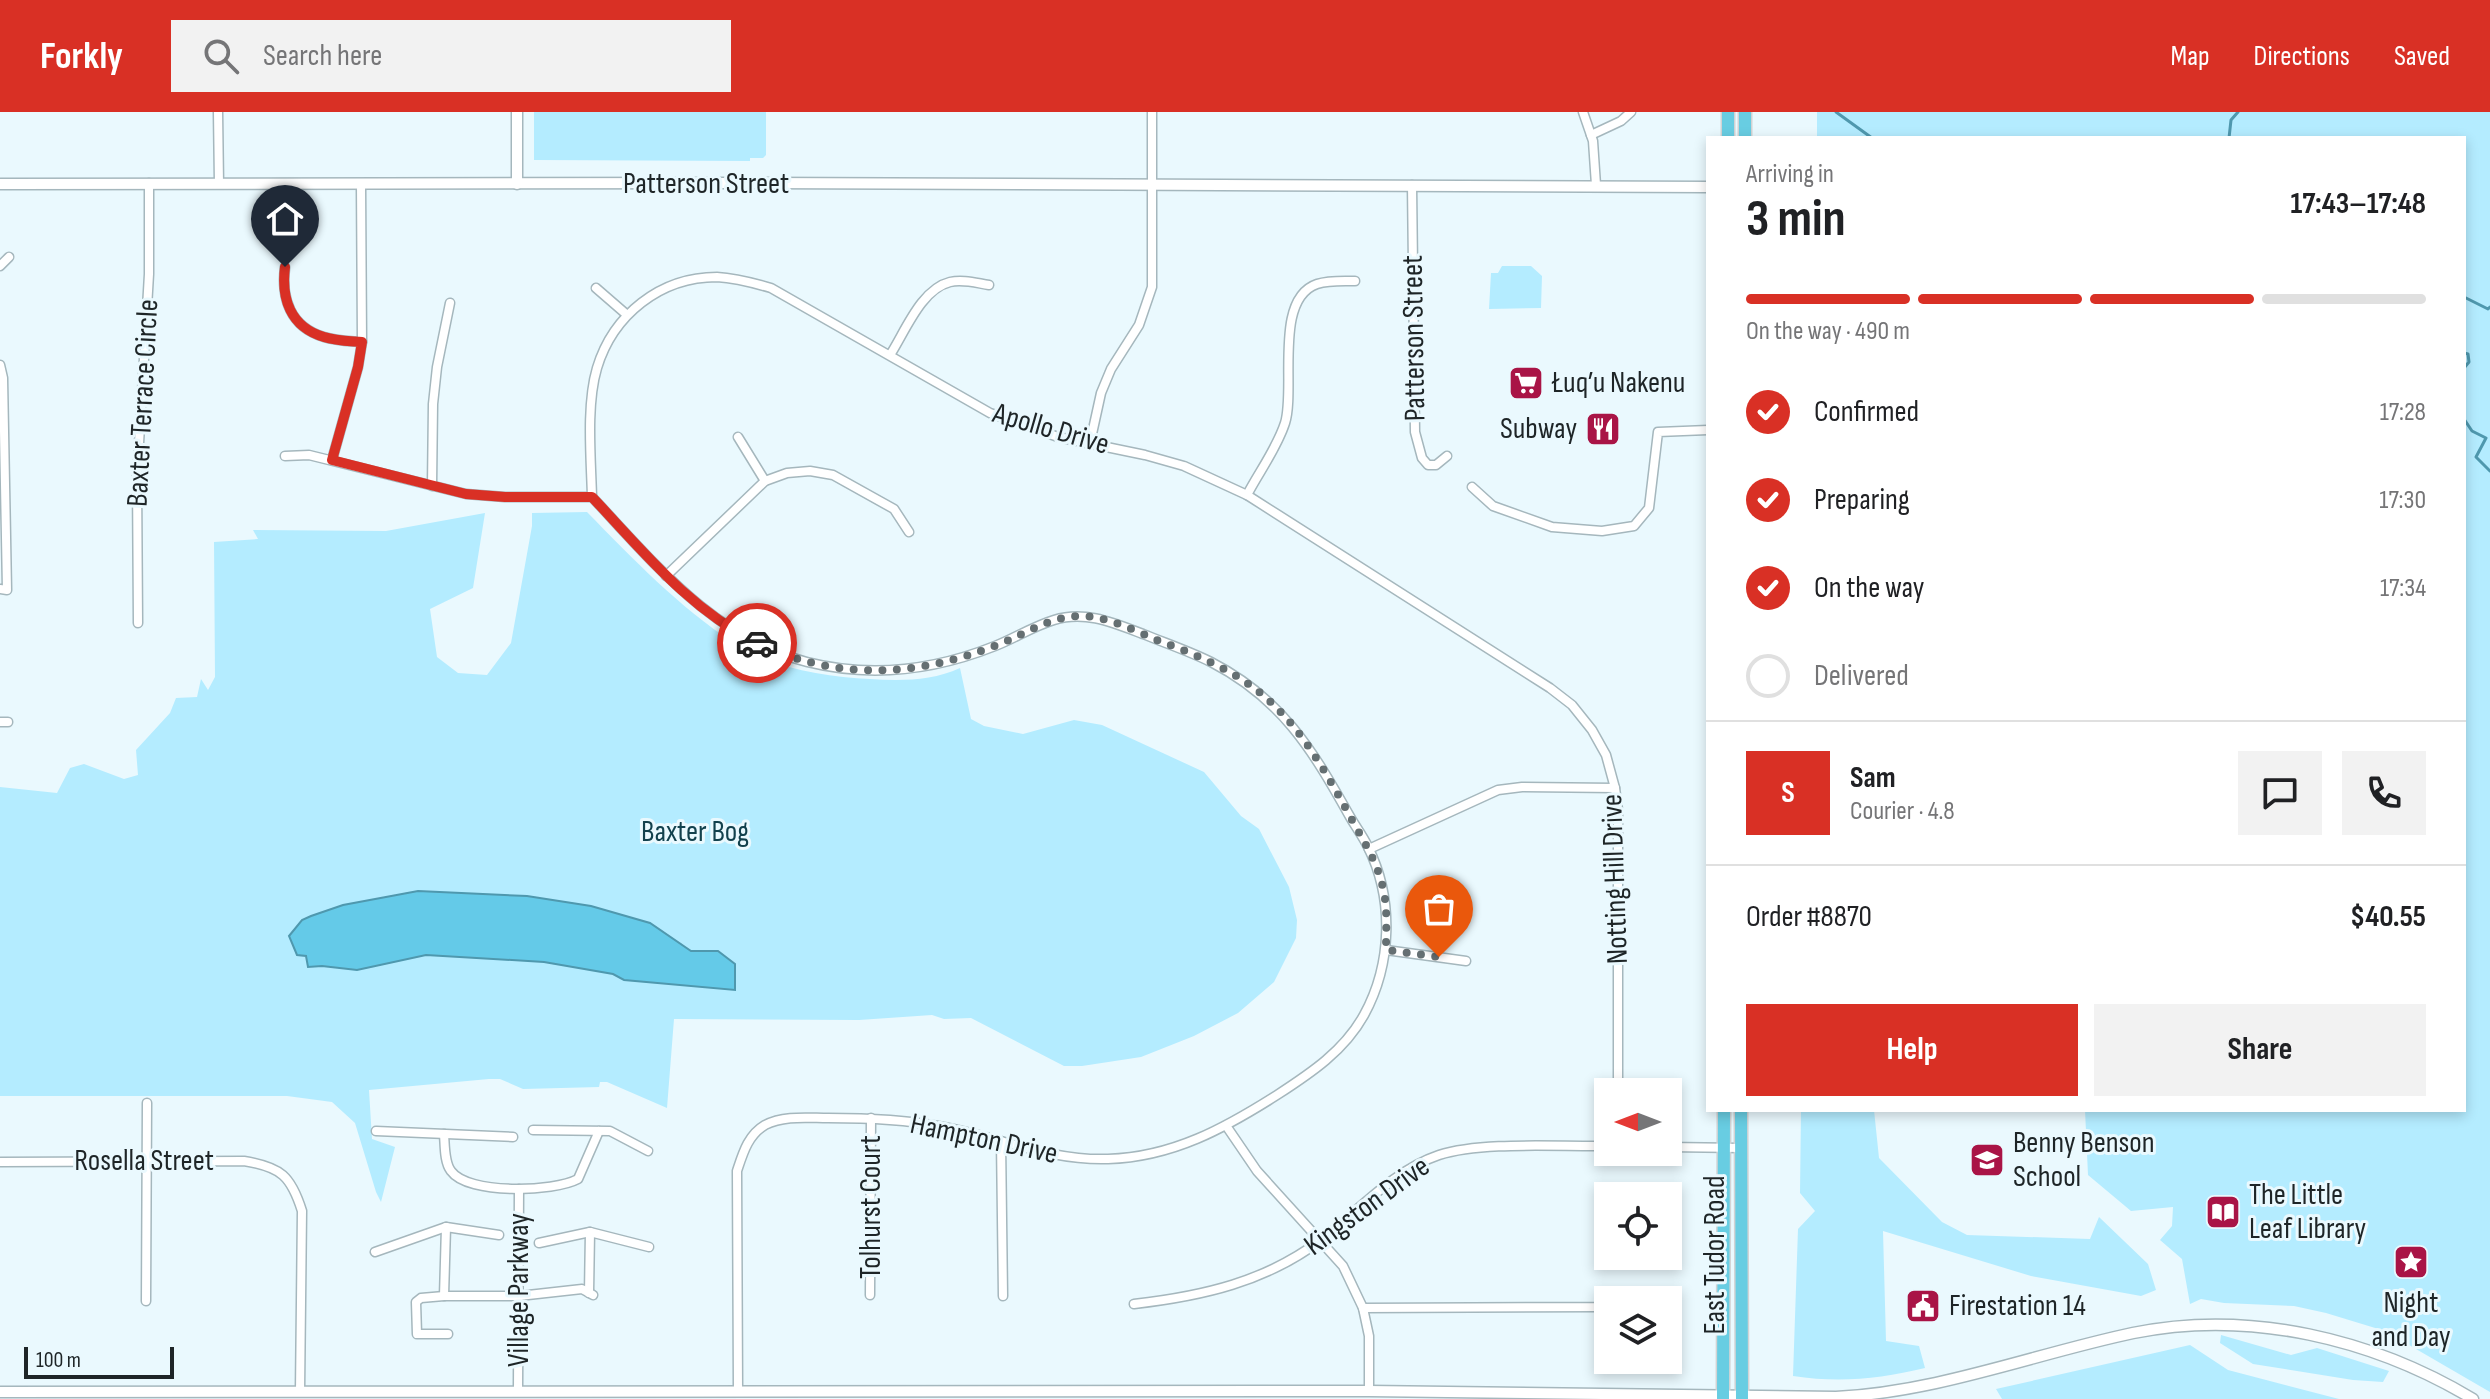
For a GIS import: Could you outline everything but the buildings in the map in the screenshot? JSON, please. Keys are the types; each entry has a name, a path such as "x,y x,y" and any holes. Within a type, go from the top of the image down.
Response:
{"main road":[{"path":"1728,112 1728,136"},
{"path":"1745,112 1745,136"},
{"name":"East Tudor Road","path":"1723,1397 1724,1112"},
{"name":"East Tudor Road","path":"1741,1112 1742,1398"}],"street":[{"path":"218,112 219,184"},
{"path":"517,112 517,184"},
{"path":"1090,443 1101,393 1111,369 1128,345 1148,305 1152,287 1152,112"},
{"path":"1583,112 1591,135 1596,185"},
{"path":"1591,135 1621,121 1631,112"},
{"name":"Baxter Terrace Circle","path":"138,623 137,477 149,274 149,183"},
{"name":"Patterson Street","path":"0,184 1706,187"},
{"path":"332,460 362,342 361,184"},
{"name":"Patterson Street","path":"1412,185 1415,432 1422,458 1428,465 1436,465 1447,456"},
{"path":"0,266 9,257"},
{"path":"285,267 282,290 289,309 304,326 323,337 362,342"},
{"name":"Apollo Drive","path":"592,497 593,390 604,353 626,314 648,298 693,279 717,277 747,281 771,288 990,413 1035,430 1184,466 1247,495 1550,688"},
{"path":"890,355 922,303 937,288 949,282 965,281 989,285"},
{"path":"1247,495 1285,423 1288,339 1292,315 1305,291 1317,284 1355,281"},
{"path":"596,288 626,314"},
{"path":"432,486 433,404 450,303"},
{"path":"0,365 3,378 7,590 0,589"},
{"path":"1472,487 1493,506 1552,527 1602,531 1634,526 1649,508 1658,432 1706,430"},
{"path":"738,437 765,481"},
{"path":"285,456 309,455 466,494 592,497"},
{"path":"666,576 765,481 787,473 810,471 833,475 894,509 909,532"},
{"name":"Hampton Drive","path":"592,497 697,606 731,630 802,661 839,669 907,670 974,654 1057,618 1083,616 1106,620 1206,659 1274,704 1312,750 1369,849 1382,885 1386,950 1364,1016 1338,1050 1309,1075 1227,1127 1189,1144 1150,1154 1082,1159 1048,1155 938,1126 871,1118 790,1118 773,1121 760,1128 746,1146 737,1171 738,1391"},
{"name":"Notting Hill Drive","path":"1550,688 1572,705 1592,730 1606,755 1615,788 1618,810 1618,1078"},
{"path":"1369,849 1498,790 1522,787 1615,788"},
{"path":"1386,950 1466,961"},
{"path":"146,1301 147,1103"},
{"name":"Tolhurst Court","path":"870,1295 871,1118"},
{"path":"1227,1127 1257,1171 1291,1212 1321,1239 1343,1266 1363,1308 1369,1336 1369,1391"},
{"path":"533,1130 610,1131 648,1151"},
{"path":"376,1131 513,1137"},
{"name":"Village Parkway","path":"444,1134 448,1168 457,1178 519,1189 551,1189 578,1179 599,1131"},
{"path":"1001,1141 1003,1296"},
{"name":"Kingston Drive","path":"1134,1304 1179,1299 1260,1277 1291,1261 1412,1166 1437,1156 1462,1149 1594,1146"},
{"path":"1682,1147 1741,1148"},
{"name":"Rosella Street","path":"0,1162 244,1161 266,1165 285,1175 296,1190 302,1211 300,1392"},
{"name":"Village Parkway","path":"518,1391 519,1189"},
{"path":"444,1296 446,1227"},
{"path":"375,1252 446,1227 499,1235"},
{"path":"448,1334 417,1334 416,1302 421,1298 444,1296 519,1296 582,1289 591,1294 590,1232"},
{"path":"539,1243 590,1232 649,1247"},
{"path":"1363,1308 1594,1307"},
{"path":"0,1392 218,1396 300,1392 445,1395 518,1391 738,1391 1198,1396 1348,1395 1369,1391 1836,1397 1896,1392 2137,1333 2223,1325 2270,1329 2343,1343 2405,1363 2473,1399"}],"green space":[{"path":"534,112 766,112 766,155 750,158 750,161 534,160"},
{"path":"1817,112 2490,112 2490,1392 2385,1331 2326,1313 2294,1306 2201,1299 2190,1304 2182,1259 2160,1240 2172,1226 2173,1207 2131,1211 2088,1175 2085,1112 2466,1112 2466,136 1817,136"},
{"path":"1502,266 1531,266 1542,276 1541,308 1489,309 1491,273 1498,273"},
{"name":"Baxter Bog","path":"587,512 694,614 734,643 765,659 817,673 881,680 927,678 960,668 971,719 984,726 1023,734 1074,720 1102,725 1204,772 1241,816 1259,829 1289,887 1297,920 1296,938 1274,982 1238,1013 1194,1036 1141,1057 1082,1066 1064,1066 971,1018 944,1019 932,1015 859,1020 674,1019 667,1108 607,1082 600,1082 599,1087 523,1089 500,1079 489,1079 369,1090 372,1139 395,1147 381,1202 355,1123 332,1102 287,1096 0,1096 0,787 57,793 70,768 84,764 124,779 138,775 136,750 170,713 176,698 197,697 201,679 208,690 215,677 214,542 258,539 253,530 386,531 485,513 473,588 430,609 437,657 458,673 487,675 511,643 532,513"},
{"path":"1801,1112 1874,1112 1879,1158 1942,1222 1967,1235 2090,1239 2099,1217 2148,1264 2156,1290 2141,1296 2031,1276 1883,1231 1886,1341 1919,1346 1925,1368 1859,1379 1793,1376 1798,1229 1815,1211 1800,1193"},
{"path":"2221,1335 2291,1355 2317,1348 2389,1371 2383,1382 2253,1364 2220,1343"},
{"path":"2190,1345 2228,1370 2339,1399 2002,1399 1996,1389"}],"shaded area":[{"name":"Baxter Bog","path":"418,891 527,896 591,906 650,923 691,951 718,951 735,964 735,990 624,980 613,974 544,962 426,955 357,970 308,967 306,956 297,955 289,936 302,920 343,905"}],"waterway":[{"path":"1836,112 1869,136"},
{"path":"2229,136 2231,120 2238,112"},
{"path":"2466,298 2488,309 2490,307"},
{"path":"2466,354 2469,362 2466,366"},
{"path":"2466,422 2472,431 2486,438 2476,457 2490,471"}],"way so far":[{"path":"757,643 802,661 839,669 907,670 974,654 1057,618 1083,616 1106,620 1206,659 1274,704 1312,750 1369,849 1382,885 1386,950 1439,957"}],"place":[{"name":"Łuq’u Nakenu","path":"1526,383"},
{"name":"Subway","path":"1603,429"},
{"name":"Benny Benson School","path":"1987,1160"},
{"name":"The Little Leaf Library","path":"2223,1212"},
{"name":"Night and Day","path":"2411,1262"},
{"name":"Firestation 14","path":"1923,1306"}],"route":[{"path":"285,267 282,290 289,309 304,326 323,337 362,342 332,460 466,494 592,497 697,606 731,630 757,643"}]}
